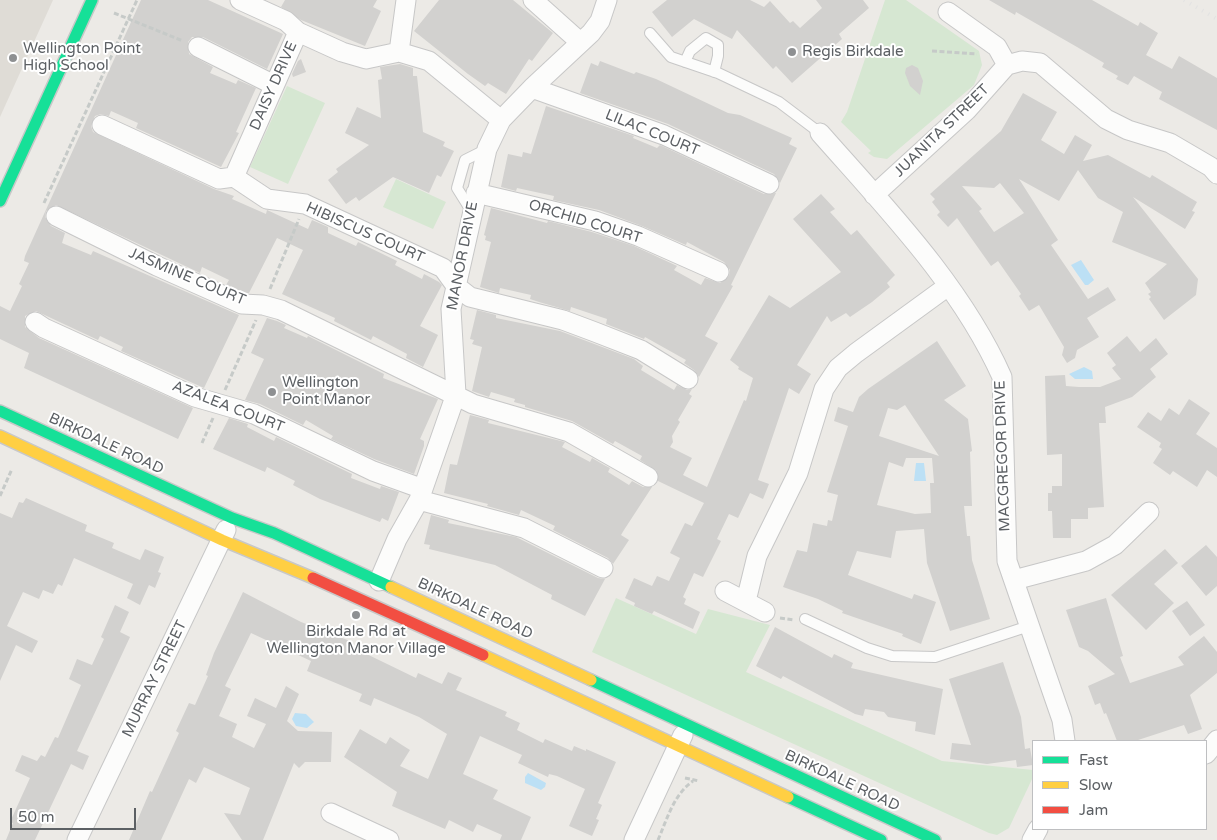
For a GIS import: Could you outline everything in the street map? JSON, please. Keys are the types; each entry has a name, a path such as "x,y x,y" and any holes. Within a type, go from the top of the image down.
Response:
{"main road":[{"path":"0,200 10,170 92,0"},
{"name":"BIRKDALE ROAD","path":"0,411 232,518 274,533 379,581 935,840"},
{"path":"2,442 222,540 364,600 677,747 881,840"}],"street":[{"path":"240,0 286,21 298,32"},
{"path":"406,0 399,52 429,61 501,120"},
{"path":"533,0 580,42"},
{"name":"MANOR DRIVE","path":"379,581 397,539 421,495 456,394 451,309 487,149 501,120 591,33 600,21 607,0"},
{"path":"948,12 997,48 1007,65 1022,61 1040,63 1106,118 1128,130 1170,143 1211,167 1217,174"},
{"name":"DAISY DRIVE","path":"234,177 298,32 342,52 366,59 399,52"},
{"path":"198,47 274,85"},
{"name":"JUANITA STREET","path":"874,195 967,110 1007,65"},
{"name":"LILAC COURT","path":"532,88 664,136 769,184"},
{"name":"HIBISCUS COURT","path":"102,125 219,179 234,177 267,198 305,204 443,268 456,286 470,297 563,320 628,345 688,379"},
{"name":"MACGREGOR DRIVE","path":"820,133 925,254 991,352 1002,377 1007,560 1062,720 1065,740"},
{"name":"ORCHID COURT","path":"476,192 595,221 638,236 719,272"},
{"name":"JASMINE COURT","path":"56,216 157,266 242,304 263,305 281,310 456,394 473,404 569,432 648,477"},
{"path":"746,601 757,556 798,473 824,389 838,368 856,353 948,286"},
{"name":"AZALEA COURT","path":"35,322 44,328 195,397 254,414 421,495 524,528 603,568"},
{"path":"1014,580 1086,561 1115,545 1150,512"},
{"name":"MURRAY STREET","path":"77,840 232,518"},
{"path":"725,591 765,612"},
{"path":"634,840 687,726"},
{"path":"1207,753 1217,740"},
{"path":"330,813 389,840"}],"lane":[{"path":"650,33 665,53 714,72 779,102 820,133"},
{"path":"685,62 690,51 698,42 706,38 718,45 718,56 714,72"},
{"path":"472,212 457,188 465,160 487,149"},
{"path":"805,618 867,648 892,656 935,657 1029,626"}],"path":[{"path":"56,216 44,203 47,194 137,0"},
{"path":"114,13 198,47"},
{"path":"932,51 974,55 982,53"},
{"path":"0,496 12,469"},
{"path":"765,612 773,619 805,618"},
{"path":"658,840 680,794 694,780"}],"shaded area":[{"name":"Wellington Point High School","path":"0,0 53,0 0,117"}],"green space":[{"path":"885,0 906,0 979,51 982,65 974,85 887,159 874,157 868,153 871,151 841,122 847,112"},
{"path":"287,86 325,103 288,184 250,167"},
{"path":"396,179 446,202 433,229 383,207"},
{"path":"616,598 696,634 708,609 770,625 746,672 942,761 1032,770 1032,779 1009,828 997,835 989,833 592,652"}],"water":[{"path":"1081,260 1094,280 1088,285 1085,285 1071,265"},
{"path":"1084,367 1092,371 1093,379 1075,379 1069,374"},
{"path":"916,463 924,463 926,481 914,481"},
{"path":"295,713 306,714 314,722 307,728 296,726 292,719"},
{"path":"528,773 546,783 545,787 541,790 525,783 525,777"}],"building":[{"path":"141,0 208,0 283,34 267,69 203,37 192,37 188,42 189,54 213,67 210,73 236,84 238,80 256,88 236,132 239,133 221,167 136,128 138,123 111,111 109,116 101,114 95,116 91,126 93,132 214,189 234,196 232,199 266,214 267,210 308,229 312,220 328,227 328,233 356,246 358,242 397,261 395,265 422,279 424,274 439,282 442,285 420,326 438,335 423,367 406,358 407,354 373,336 371,340 334,321 335,318 282,294 303,250 277,238 249,293 245,293 226,285 229,280 202,267 200,273 56,205 46,211 45,217 51,226 65,233 62,243 91,255 93,251 239,315 204,388 121,351 123,347 100,336 98,340 36,311 25,316 25,327 39,338 193,408 178,439 24,368 29,353 0,339 0,306 10,311 22,286 19,284 29,263 24,261 25,256"},
{"path":"285,0 377,0 373,7 381,11 365,46 301,20 281,7"},
{"path":"439,0 513,0 553,33 532,61 529,59 506,94 488,83 485,86 414,31"},
{"name":"Regis Birkdale","path":"667,0 750,0 764,7 770,1 790,23 793,21 800,28 822,8 816,0 863,0 869,8 839,34 842,39 792,83 776,66 773,69 737,30 732,39 694,19 672,37 652,12"},
{"path":"989,0 1092,0 1138,26 1140,22 1158,33 1146,55 1172,69 1179,56 1217,78 1217,130 1159,99 1162,92 1134,76 1128,85 1116,79 1118,76 1102,67 1104,63 1016,12 1015,15"},
{"path":"301,59 306,72 293,77 292,74 298,61"},
{"path":"600,61 634,74 636,72 656,79 728,113 740,115 792,138 789,144 797,148 780,183 774,174 668,124 580,93 591,63 598,66"},
{"path":"400,64 413,68 413,76 417,76 423,132 445,142 443,146 454,151 441,177 437,175 429,193 393,177 359,201 356,197 346,204 328,180 338,172 336,169 369,145 345,133 357,107 381,118 378,80 382,79 380,67"},
{"path":"912,65 918,68 923,81 920,95 910,86 905,73 906,68"},
{"path":"1023,93 1057,112 1041,140 1064,154 1075,135 1092,145 1083,161 1108,155 1150,178 1152,175 1197,202 1192,211 1195,212 1185,229 1133,197 1198,279 1196,295 1164,320 1149,299 1151,297 1148,294 1151,292 1145,283 1167,264 1112,242 1123,212 1098,198 1078,170 1059,201 1019,179 1058,240 1051,245 1088,299 1108,287 1116,300 1087,318 1099,337 1077,350 1075,358 1067,363 1062,355 1064,347 1039,305 1029,311 1019,296 1021,294 998,261 991,266 957,218 948,227 937,215 940,212 932,202 935,199 930,194 1001,131","holes":["1000,183 1024,213 994,232 979,211 982,209 962,186 994,188"]},
{"path":"546,106 634,136 633,138 657,148 660,145 764,194 776,193 731,285 733,286 705,336 718,343 699,377 694,370 684,363 686,360 645,337 644,339 606,324 607,319 571,307 570,311 539,302 530,299 531,295 500,288 499,293 480,287 491,242 485,240 486,236 484,235 491,208 547,223 548,221 592,232 634,246 677,266 674,270 701,285 705,278 720,283 729,276 730,270 724,262 687,242 686,245 599,210 553,200 554,196 517,188 516,191 501,187 508,154 522,157 523,152 531,154"},
{"path":"821,194 835,209 830,212 851,235 857,230 895,275 887,283 890,287 850,317 846,313 831,322 827,316 797,365 811,374 799,394 789,388 758,480 769,484 763,499 750,493 738,518 729,514 717,539 721,541 703,577 694,573 683,597 686,599 684,604 700,612 693,629 654,611 652,614 634,606 635,603 625,598 634,578 652,586 657,576 669,581 680,558 670,553 685,523 692,526 704,503 658,481 657,471 640,460 642,456 615,441 613,444 572,421 525,407 525,405 514,402 515,399 491,392 489,397 472,391 482,347 472,344 474,340 470,339 477,310 496,315 496,318 560,331 634,359 643,366 641,370 674,390 677,385 687,390 692,389 689,394 692,396 678,420 680,422 672,436 673,442 670,447 692,458 683,475 707,487 744,400 746,401 753,378 738,369 739,367 730,360 769,295 790,308 841,272 793,219"},
{"path":"267,318 286,325 284,328 307,338 308,336 384,374 383,378 438,399 420,439 424,441 424,446 414,474 374,459 331,439 333,436 306,420 303,425 260,404 245,400 264,359 251,353"},
{"path":"1127,336 1140,352 1156,338 1168,354 1150,369 1156,377 1132,397 1105,407 1106,423 1099,423 1104,507 1088,508 1088,519 1071,519 1071,538 1053,538 1052,511 1048,511 1048,493 1052,493 1052,486 1062,486 1062,454 1047,455 1045,376 1065,375 1066,386 1079,387 1100,387 1121,379 1112,368 1116,365 1107,353"},
{"path":"937,341 966,386 944,400 968,419 972,451 970,452 972,506 964,506 967,536 970,536 972,560 990,619 950,631 927,563 924,529 896,531 891,558 857,551 848,575 912,599 914,594 936,602 921,644 902,636 903,634 842,613 843,611 818,599 783,587 797,550 807,552 813,523 827,526 828,520 832,521 838,495 827,492 848,426 834,421 838,407 853,412 859,397","holes":["905,405 939,456 879,436 888,408 897,410","906,458 932,458 934,483 930,483 931,513 915,514 877,505 889,462 903,467"]},
{"path":"1189,399 1210,413 1196,434 1217,448 1217,477 1207,470 1197,487 1173,471 1170,475 1153,463 1162,449 1159,447 1161,443 1137,427 1148,412 1161,421 1169,408 1179,415"},
{"path":"470,415 489,420 488,423 565,442 562,447 590,462 592,458 610,468 608,472 629,485 632,481 643,487 652,487 621,535 629,540 613,564 608,558 553,530 555,526 521,510 519,515 487,506 488,504 444,493 450,464 457,465"},
{"path":"229,418 248,424 247,427 274,441 276,437 352,474 351,478 380,489 381,486 399,492 388,521 382,518 380,522 320,499 293,485 295,481 267,467 265,472 213,449"},
{"path":"26,498 87,525 85,531 114,543 112,548 140,560 145,549 164,557 158,572 161,573 155,588 149,585 140,605 127,598 133,584 74,558 62,586 58,584 53,594 43,590 39,599 23,592 7,626 38,641 32,653 16,645 0,681 0,513 12,518 19,502 23,503"},
{"path":"431,515 449,520 448,523 516,537 598,578 605,579 585,616 551,599 552,595 495,565 429,549 430,545 424,544"},
{"path":"1206,545 1217,557 1217,586 1206,596 1181,566"},
{"path":"1165,549 1178,563 1154,584 1174,603 1146,630 1111,595"},
{"path":"243,592 301,622 350,641 348,645 416,678 418,673 442,684 448,672 462,678 456,690 507,712 505,716 520,723 517,730 543,743 545,739 572,751 574,746 586,751 586,749 616,762 598,803 602,805 596,819 599,820 592,836 569,826 585,789 557,776 549,774 548,777 518,763 522,755 480,736 463,774 498,790 493,799 531,817 521,840 500,840 502,835 477,824 473,832 449,820 445,829 392,806 397,792 344,757 360,729 386,744 390,737 410,750 400,766 428,779 447,734 419,717 374,698 371,706 359,701 362,694 307,671 311,661 251,633 225,686 231,689 219,716 237,724 232,737 254,748 266,724 247,716 255,698 276,708 286,686 299,694 287,721 298,731 332,732 331,762 305,762 299,768 294,763 263,840 242,840 224,813 240,815 250,788 204,767 196,783 189,779 161,840 129,840 150,791 152,792 179,733 176,731 189,703 195,705 208,676 206,675 214,653"},
{"path":"1106,598 1123,656 1120,657 1130,683 1184,665 1178,657 1204,636 1217,652 1217,673 1190,695 1202,729 1188,734 1184,725 1138,740 1117,740 1106,713 1104,714 1100,703 1095,705 1088,686 1115,674 1088,651 1079,647 1066,610"},
{"path":"1187,601 1205,625 1190,636 1172,611"},
{"path":"115,605 129,612 120,632 130,637 77,751 89,756 83,770 71,764 35,840 6,840 13,823 10,822 30,778 15,771 22,755 37,761 41,755 45,757 55,737 58,738 81,685 69,679 77,659 92,665 104,639 101,637"},
{"path":"775,627 832,658 834,654 853,663 851,668 943,689 935,735 915,731 916,722 888,717 884,712 865,709 863,716 855,714 783,676 781,679 756,666"},
{"path":"1003,662 1021,717 1025,749 1030,748 1032,765 1017,767 1016,760 987,764 950,759 952,743 971,745 949,679"}],"railway":[{"path":"1184,0 1217,19"}],"traffic: fast":[{"path":"0,201 92,0"},
{"path":"0,411 232,518 274,533 391,587"},
{"path":"591,680 935,840"},
{"path":"788,797 881,840"}],"traffic: slow":[{"path":"0,436 222,540 313,578"},
{"path":"391,587 591,680"},
{"path":"483,655 788,797"}],"traffic: jam":[{"path":"313,578 483,655"}],"place":[{"name":"Regis Birkdale","path":"792,52"},
{"name":"Wellington Point High School","path":"13,58"},
{"name":"Wellington Point Manor","path":"272,392"},
{"name":"Birkdale Rd at Wellington Manor Village","path":"356,615"}]}
